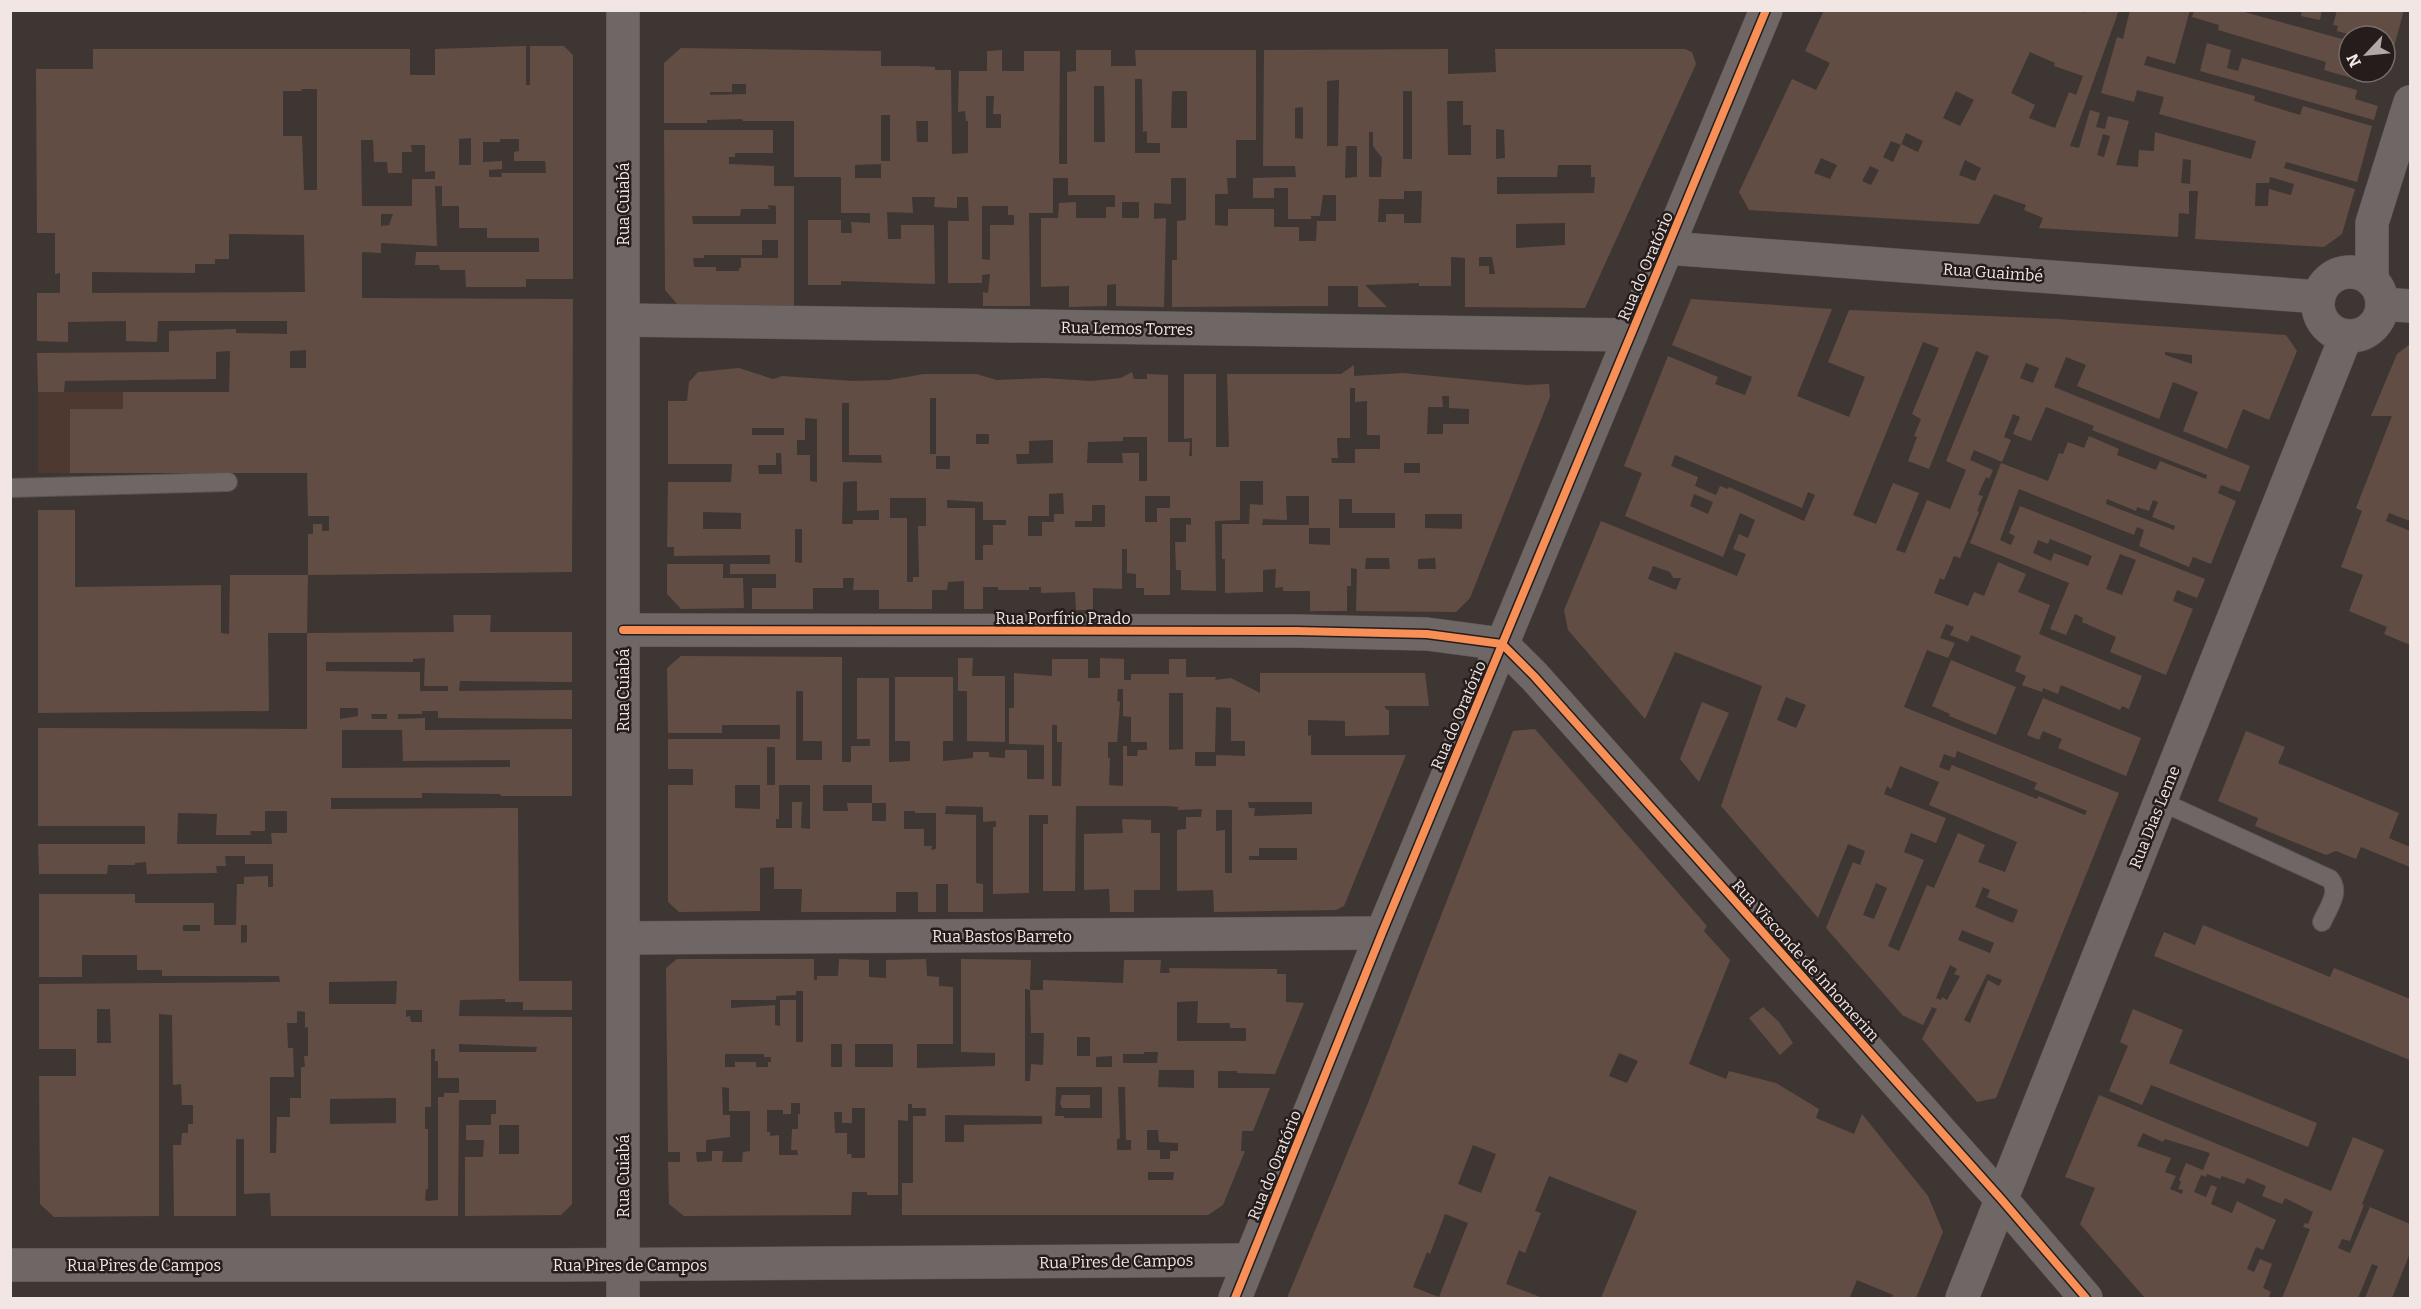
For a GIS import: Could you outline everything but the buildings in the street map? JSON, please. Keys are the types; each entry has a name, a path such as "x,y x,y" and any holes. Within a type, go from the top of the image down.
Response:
{"street":[{"name":"Rua Cuiabá","path":"623,10 623,1299"},
{"name":"Rua do Oratório","path":"1235,1299 1382,933 1766,10"},
{"path":"2372,223 2388,297 2371,328 2360,334 2346,336 2334,332 2324,323 2319,310 2327,286 2372,223 2410,102"},
{"name":"Rua Guaimbé","path":"1667,248 2327,286"},
{"path":"2327,286 2347,272 2360,273 2388,297"},
{"name":"Rua Lemos Torres","path":"623,320 1630,335"},
{"name":"Rua Dias Leme","path":"1962,1299 2346,336"},
{"name":"Rua Porfírio Prado","path":"623,630 1296,631 1427,634 1502,644"},
{"name":"Rua Visconde de Inhomerim","path":"1502,644 1534,675 2002,1200 2086,1299"},
{"name":"Rua Bastos Barreto","path":"623,939 1382,933"},
{"name":"Rua Pires de Campos","path":"10,1265 623,1265 1250,1260"}],"lane":[{"path":"10,488 228,482"},
{"path":"2160,801 2330,879 2335,885 2335,893 2322,922"}],"shaded area":[{"path":"38,392 306,392 307,473 38,473"}],"cycle path":[{"path":"1235,1298 1382,933 1766,10"},
{"path":"623,630 1296,631 1427,634 1502,644 1534,676 2002,1200 2086,1298"}]}
